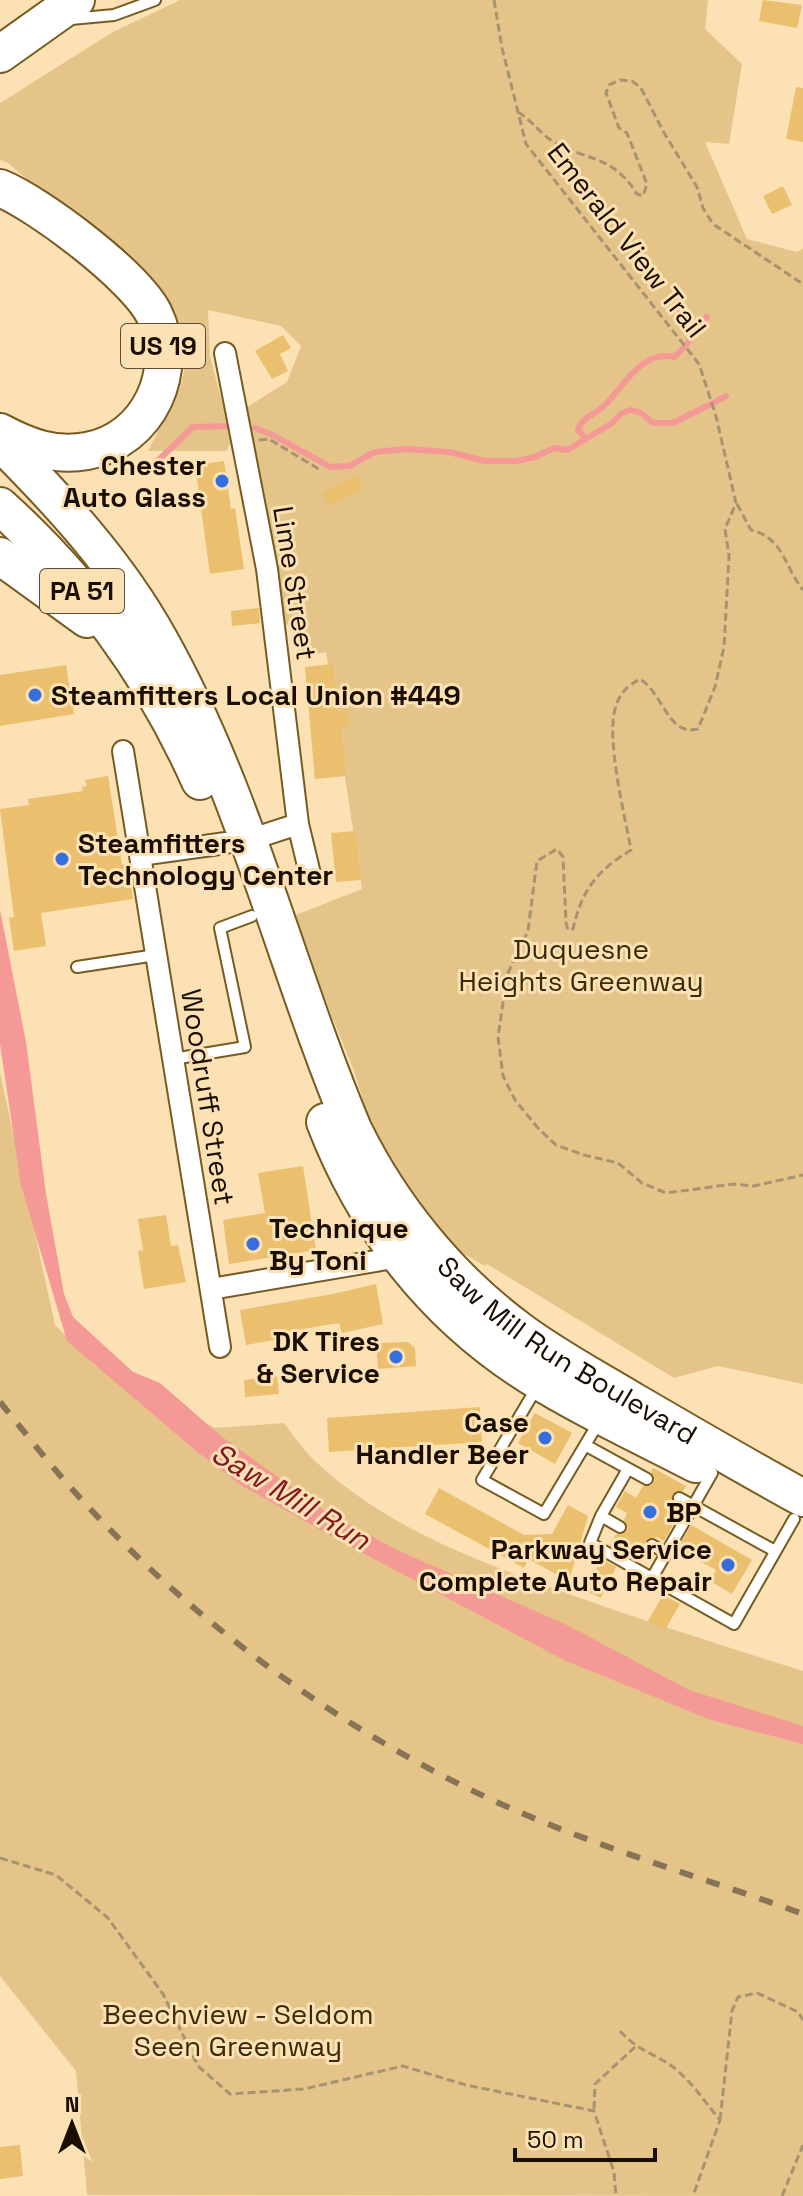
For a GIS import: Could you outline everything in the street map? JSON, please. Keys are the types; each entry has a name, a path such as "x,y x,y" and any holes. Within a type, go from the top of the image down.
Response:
{"highway":[{"path":"0,54 76,0"},
{"name":"US 19","path":"0,188 58,222 135,289 154,314 164,362 157,396 148,412 123,437 106,445 88,451 53,452 22,444 0,432"},
{"name":"Saw Mill Run Boulevard","path":"0,442 67,511 159,638 196,712 238,842 353,1129 393,1198 447,1265 497,1313 545,1348 800,1514"},
{"name":"Saw Mill Run Boulevard","path":"0,506 74,580 128,650 152,686 238,842 252,916 332,1140 362,1202 399,1257 423,1286 476,1337 540,1381 594,1430 712,1473 800,1514"},
{"path":"0,556 82,615 152,686"},
{"path":"399,1257 447,1265"}],"street":[{"name":"Lime Street","path":"225,353 244,441 277,639 298,824 310,874"},
{"name":"Woodruff Street","path":"123,751 220,1347"},
{"path":"140,855 238,842 298,824"},
{"path":"211,1289 399,1257"}],"lane":[{"path":"45,22 114,15 155,0"},
{"path":"173,1059 245,1047 220,928 252,916"},
{"path":"77,967 156,955"},
{"path":"540,1381 482,1480 544,1514 594,1430 628,1469 647,1479"},
{"path":"628,1469 601,1516 590,1543 734,1624 775,1551 800,1514"},
{"path":"652,1578 712,1473"},
{"path":"679,1498 775,1551"},
{"path":"601,1516 620,1527"},
{"path":"652,1545 666,1553"}],"path":[{"name":"Emerald View Trail","path":"494,0 502,48 526,144 699,364 716,416 736,503 751,530 764,532 782,550 803,590"},
{"path":"518,112 551,140 607,163 626,176 637,194 643,196 647,184 643,171 627,133 619,128 606,101 609,85 620,80 632,81 641,88 697,187 703,208 713,224 803,284"},
{"path":"244,441 269,439 322,471"},
{"name":"Emerald View Trail","path":"736,503 725,529 729,556 724,647 715,687 698,729 686,732 676,727 650,686 640,679 626,686 615,708 613,740 631,850 606,865 586,891 573,929 568,930 563,857 557,849 537,861 528,931 507,975 498,1037 503,1076 515,1100 556,1145 618,1163 642,1183 666,1193 734,1184 754,1186 803,1175"},
{"path":"0,1858 56,1875 108,1918 163,1994 198,2066 230,2094 304,2089 403,2066 466,2085 594,2111"},
{"path":"693,2196 720,2120 732,2011 738,1997 757,1993 798,2012 803,2020"},
{"path":"620,2031 635,2047 672,2066 720,2120"},
{"path":"616,2196 614,2172 594,2111 595,2084 635,2047"},
{"path":"782,2196 803,2145"}],"green space":[{"name":"Duquesne Heights Greenway","path":"180,0 708,0 705,29 742,64 729,144 705,142 747,239 797,252 803,248 803,1384 718,1366 674,1378 487,1264 485,1266 452,1247 449,1239 438,1232 372,1129 354,1071 314,972 296,915 362,889 326,652 299,657 294,624 285,625 247,407 287,382 301,346 281,326 208,310 210,357 232,439 226,451 148,451 180,388 186,364 181,330 162,293 8,163 0,160 0,103 113,32"},
{"name":"Beechview - Seldom Seen Greenway","path":"0,1073 55,1325 97,1367 215,1428 284,1423 311,1457 342,1484 402,1523 466,1555 595,1603 803,1671 803,2196 87,2195 76,2071 0,1976"}],"water":[{"name":"Saw Mill Run","path":"0,910 26,1042 46,1194 64,1294 73,1317 133,1372 160,1383 222,1437 324,1510 397,1550 569,1626 689,1690 803,1726 803,1744 711,1720 564,1660 342,1542 241,1485 196,1451 67,1341 21,1185 0,1044"}],"building":[{"path":"763,0 802,5 797,28 759,21"},
{"path":"796,87 803,88 803,142 786,139"},
{"path":"783,186 792,205 772,214 763,196"},
{"path":"283,335 291,348 280,354 288,371 272,379 255,351"},
{"path":"224,461 244,569 210,574 195,465"},
{"path":"356,475 363,489 329,506 322,493"},
{"path":"259,608 260,623 232,626 231,611"},
{"path":"333,664 337,711 348,710 350,726 341,727 346,776 315,779 305,667"},
{"name":"Steamfitters Local Union #449","path":"66,665 74,714 0,726 0,675"},
{"name":"Steamfitters Technology Center","path":"108,776 122,865 127,864 133,899 41,913 46,946 14,951 9,918 14,917 0,809 29,805 28,799 83,791 82,787 87,786 85,780"},
{"path":"355,831 361,880 336,882 331,833"},
{"path":"303,1166 316,1250 229,1264 223,1220 265,1213 258,1173"},
{"path":"166,1215 171,1246 178,1245 186,1282 144,1289 138,1251 143,1250 138,1219"},
{"path":"376,1284 383,1324 342,1333 339,1323 291,1331 292,1337 246,1345 240,1310"},
{"name":"DK Tires & Service","path":"408,1342 415,1348 416,1366 378,1369 376,1343"},
{"path":"277,1376 279,1394 245,1397 244,1380"},
{"path":"480,1407 482,1442 329,1452 327,1418"},
{"name":"Case Handler Beer","path":"535,1413 572,1433 555,1464 518,1443"},
{"name":"BP","path":"653,1468 686,1486 683,1491 672,1495 675,1505 670,1513 678,1517 664,1541 657,1537 646,1540 644,1546 648,1552 643,1561 610,1545 616,1534 623,1534 628,1528 624,1520 627,1513 616,1507 625,1491 636,1498 643,1486 652,1485 655,1480 651,1472"},
{"path":"439,1488 524,1535 552,1534 568,1505 588,1516 569,1581 528,1559 524,1568 425,1514"},
{"name":"Parkway Service Complete Auto Repair","path":"691,1525 752,1560 732,1594 710,1581 716,1570 678,1549"},
{"path":"602,1559 616,1567 601,1598 584,1590"},
{"path":"663,1595 680,1604 665,1630 648,1621"},
{"path":"20,2145 23,2176 0,2179 0,2147"}],"waterway":[{"path":"686,345 707,317"},
{"path":"585,438 578,430 583,422 605,405 635,371 653,359 675,357 684,347"},
{"path":"715,402 726,396"},
{"path":"255,428 330,467 349,466 375,452 406,449 449,452 485,461 517,461 554,448 567,450 631,410 641,413 653,423 673,423 711,404"},
{"path":"147,471 193,427 233,426"}],"railway":[{"path":"0,1402 50,1464 125,1545 220,1630 324,1706 434,1771 528,1816 803,1914"}],"place":[{"name":"Chester Auto Glass","path":"222,481"},
{"name":"Steamfitters Local Union #449","path":"35,695"},
{"name":"Steamfitters Technology Center","path":"62,859"},
{"name":"Technique By Toni","path":"253,1244"},
{"name":"DK Tires & Service","path":"396,1357"},
{"name":"Case Handler Beer","path":"545,1438"},
{"name":"BP","path":"650,1512"},
{"name":"Parkway Service Complete Auto Repair","path":"728,1565"}]}
